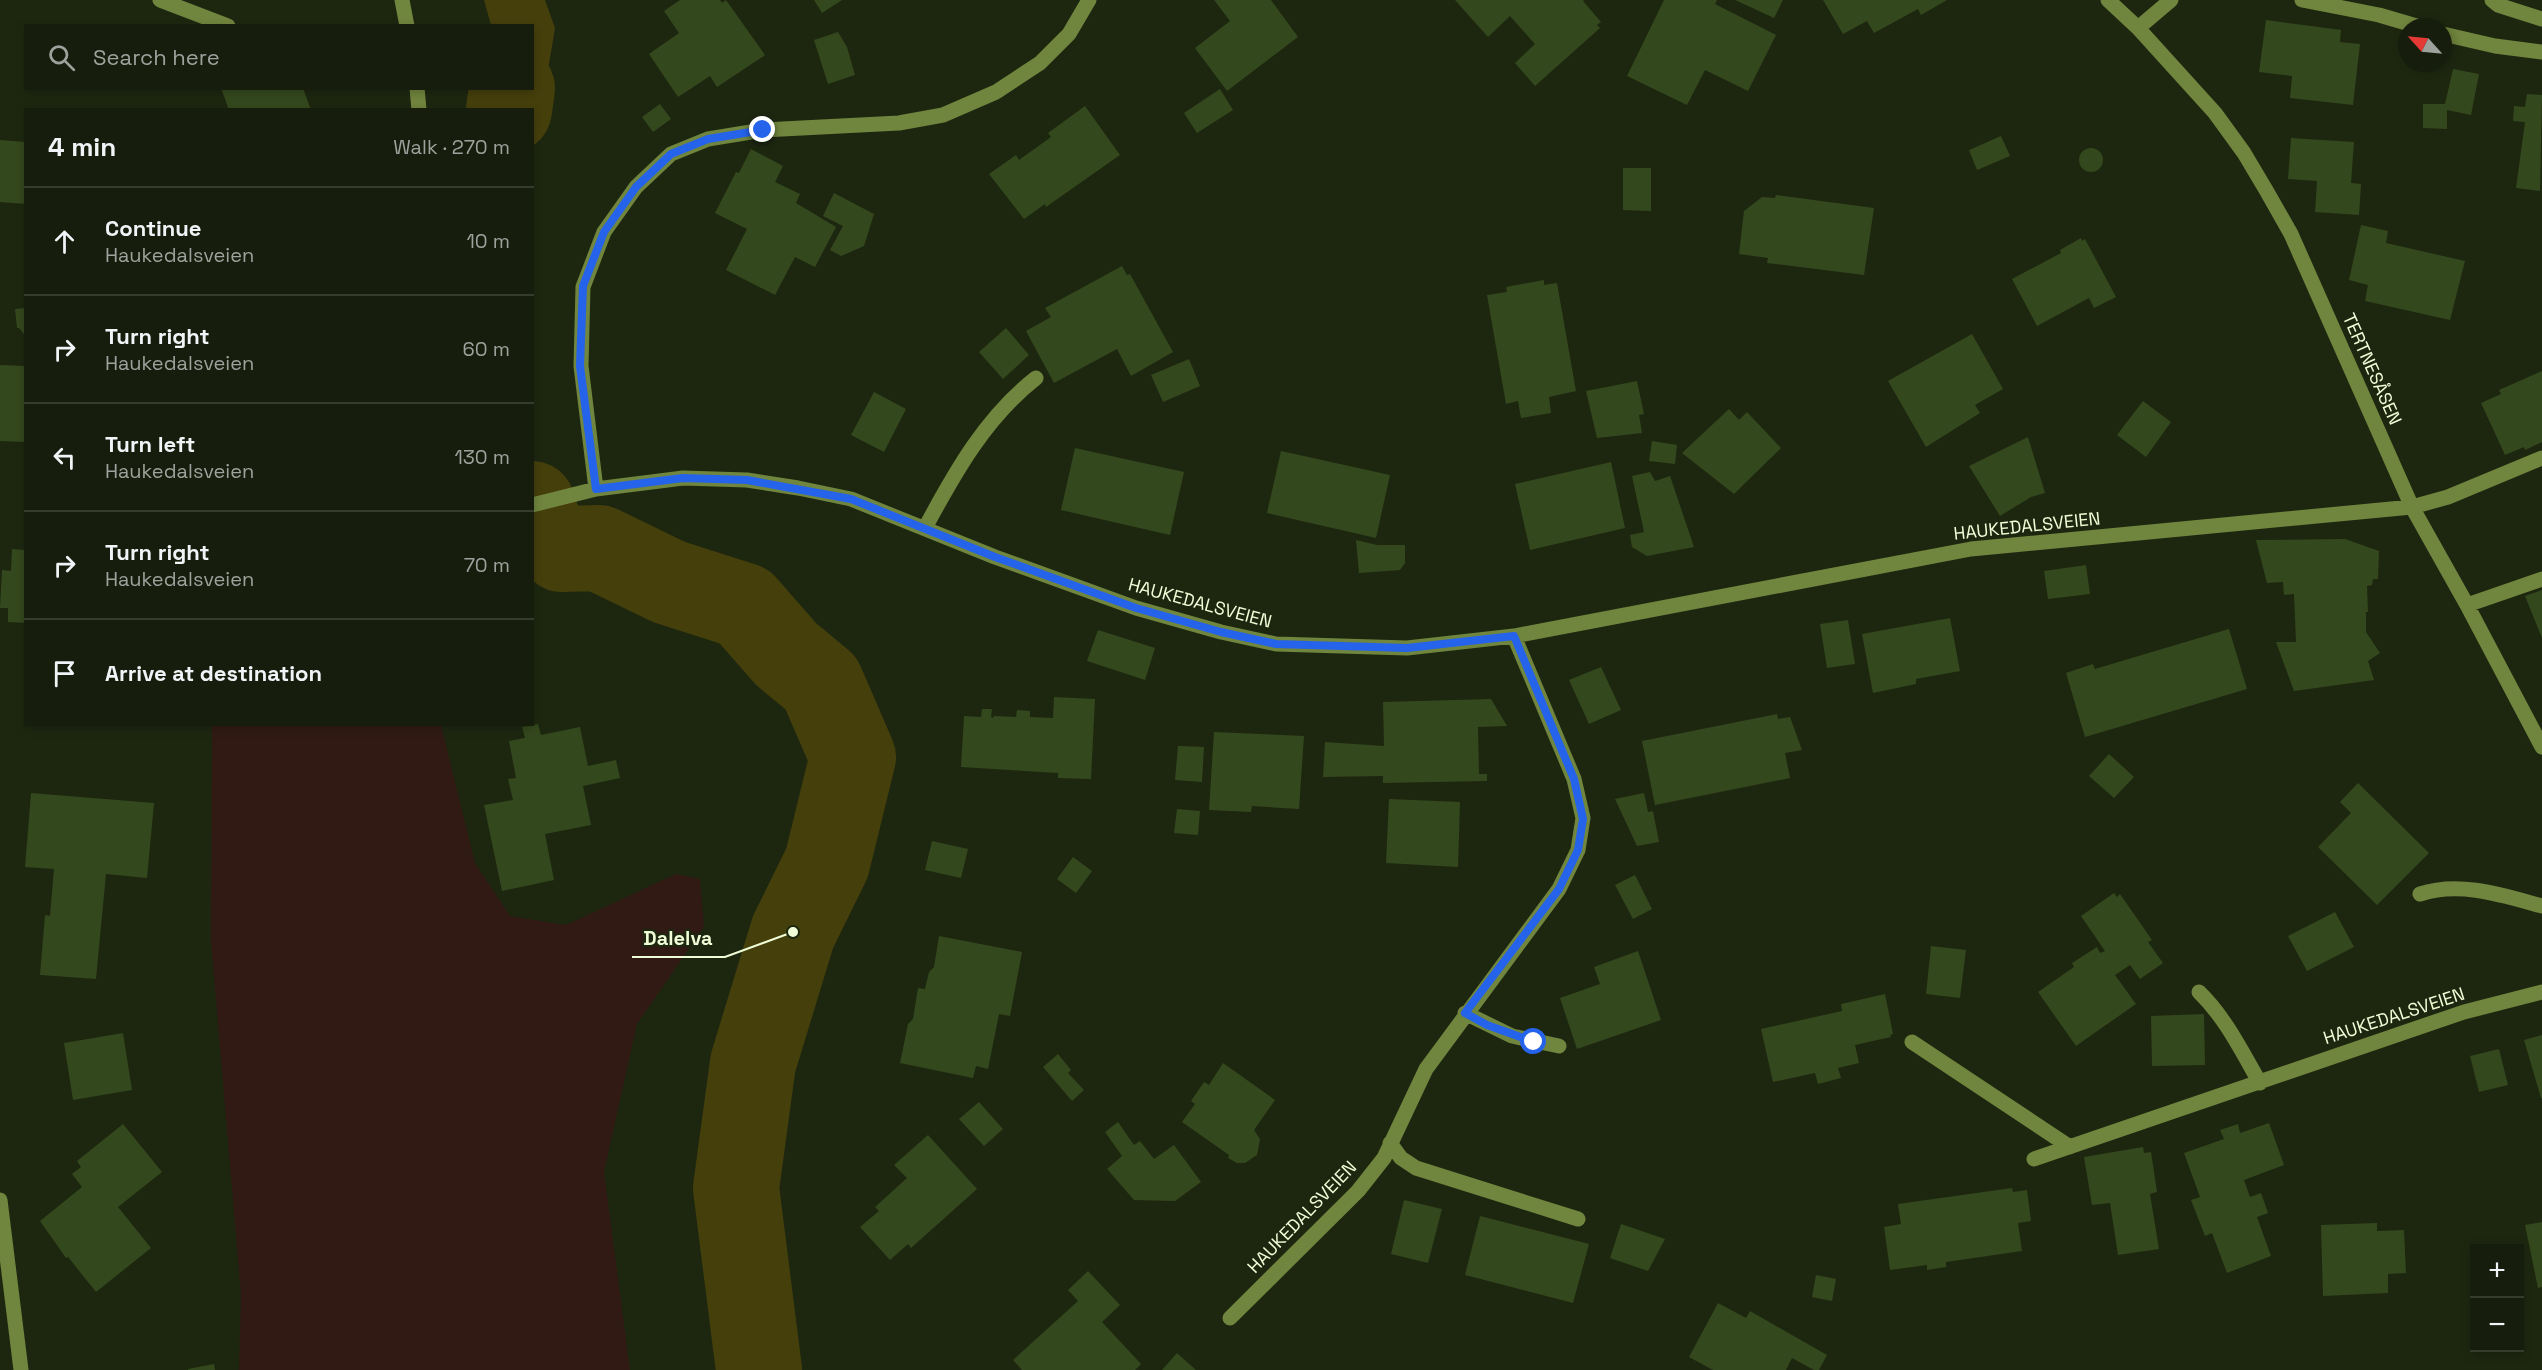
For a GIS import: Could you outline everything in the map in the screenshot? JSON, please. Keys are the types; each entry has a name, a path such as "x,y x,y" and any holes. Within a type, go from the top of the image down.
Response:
{"street":[{"path":"160,0 223,24"},
{"path":"402,0 407,24"},
{"path":"596,489 580,366 583,286 604,232 636,187 671,154 708,139 763,130 899,123 943,115 996,92 1040,63 1069,34 1089,0"},
{"name":"TERTNESÅSEN","path":"2108,0 2138,28 2215,113 2244,153 2266,190 2291,234 2412,507 2542,747"},
{"path":"2138,28 2170,0"},
{"path":"2302,0 2398,21"},
{"path":"2492,0 2498,5 2542,19"},
{"path":"2452,36 2495,46 2542,52"},
{"path":"417,90 419,108"},
{"path":"925,528 950,482 981,434 1014,395 1036,378"},
{"name":"HAUKEDALSVEIEN","path":"534,504 596,489 683,478 747,480 851,499 995,557 1136,608 1221,632 1276,644 1407,648 1514,636 1971,549 2412,507 2448,497 2542,458"},
{"path":"2467,605 2542,579"},
{"name":"HAUKEDALSVEIEN","path":"1230,1318 1358,1191 1384,1158 1426,1069 1465,1013 1559,889 1578,850 1583,819 1574,779 1514,636"},
{"path":"2420,894 2438,888 2469,888 2542,906"},
{"path":"2199,992 2210,1002 2260,1083"},
{"name":"HAUKEDALSVEIEN","path":"2034,1159 2464,1012 2542,992"},
{"path":"1465,1013 1512,1036 1558,1046"},
{"path":"1912,1042 2070,1147"},
{"path":"1390,1143 1401,1158 1416,1168 1578,1219"},
{"path":"0,1200 21,1370"}],"shaded area":[{"path":"484,0 545,0 555,28 546,82 534,87 534,24 491,24"},
{"path":"212,726 441,726 475,863 510,916 566,925 676,874 700,879 704,927 637,1024 604,1172 630,1370 239,1370 241,1295 211,941"}],"building":[{"path":"680,0 720,0 722,3 726,0 765,55 717,87 710,76 678,97 649,54 679,33 664,11"},
{"path":"814,0 842,0 822,13"},
{"path":"1214,0 1271,0 1298,37 1227,91 1195,48 1230,21"},
{"path":"1455,0 1584,0 1601,22 1597,25 1600,28 1535,86 1515,63 1535,44 1510,16 1488,37"},
{"path":"1664,0 1717,0 1715,4 1776,35 1748,91 1705,70 1687,105 1627,76"},
{"path":"1735,0 1783,0 1774,18"},
{"path":"1823,0 1947,0 1921,15 1918,9 1874,33 1867,21 1843,34"},
{"path":"2266,20 2341,30 2340,42 2360,44 2353,105 2290,98 2292,76 2259,72"},
{"path":"838,32 847,47 855,75 828,84 814,40"},
{"path":"2453,69 2479,74 2471,115 2447,110 2447,129 2423,128 2423,104 2445,104"},
{"path":"1220,89 1233,110 1197,133 1184,113"},
{"path":"222,90 304,90 310,108 228,108"},
{"path":"2527,94 2542,95 2540,191 2516,188 2525,122 2513,121 2514,106 2525,107"},
{"path":"660,104 671,119 653,132 642,117"},
{"path":"1085,106 1120,155 1046,207 1045,204 1024,219 989,174 1016,155 1019,160 1051,137 1048,133"},
{"path":"2001,136 2010,156 1977,170 1969,150"},
{"path":"2291,138 2354,142 2351,183 2361,184 2359,215 2315,212 2317,181 2288,179"},
{"path":"0,140 24,142 24,204 0,202"},
{"path":"2091,148 2099,152 2103,160 2099,168 2091,172 2083,168 2079,160 2083,152"},
{"path":"751,149 783,166 775,182 800,194 796,203 836,227 815,267 795,257 775,295 726,270 747,229 715,213"},
{"path":"1623,168 1651,168 1651,211 1623,210"},
{"path":"834,193 874,214 864,246 841,256 830,250 843,226 823,216"},
{"path":"1776,195 1874,208 1864,275 1767,263 1768,258 1739,254 1744,211 1762,197 1775,198"},
{"path":"2361,225 2388,231 2386,243 2465,261 2450,320 2365,301 2368,285 2349,280"},
{"path":"2081,238 2082,241 2085,239 2116,297 2094,308 2089,298 2037,326 2012,279 2061,253 2060,250"},
{"path":"1122,266 1127,275 1130,274 1173,352 1131,376 1117,349 1054,383 1026,331 1051,317 1045,308"},
{"path":"1544,280 1544,285 1557,283 1576,391 1549,397 1551,413 1521,418 1518,401 1506,404 1487,295 1507,292 1506,287"},
{"path":"24,308 24,334 17,328 15,309"},
{"path":"1006,328 1029,355 1003,379 979,352"},
{"path":"1972,334 2003,389 1975,405 1980,413 1926,447 1888,381"},
{"path":"1189,359 1200,386 1163,402 1151,375"},
{"path":"0,365 24,366 24,442 0,441"},
{"path":"2542,371 2542,442 2525,450 2524,447 2505,455 2481,403 2501,394 2499,390"},
{"path":"1637,381 1644,414 1639,415 1642,433 1597,438 1586,391"},
{"path":"874,392 906,409 884,452 851,435"},
{"path":"2143,401 2171,422 2146,457 2117,435"},
{"path":"1729,409 1739,420 1747,412 1781,448 1734,494 1682,453"},
{"path":"2028,437 2045,493 2031,497 2000,516 1969,466"},
{"path":"1652,441 1677,445 1675,464 1649,461"},
{"path":"1075,448 1184,472 1170,535 1061,510"},
{"path":"1281,451 1390,475 1376,538 1267,513"},
{"path":"1611,462 1625,528 1530,550 1515,484"},
{"path":"1650,472 1655,481 1670,476 1694,547 1647,556 1632,547 1630,535 1644,532 1632,476"},
{"path":"2345,539 2379,551 2378,579 2373,579 2372,585 2367,586 2366,632 2380,653 2368,661 2374,680 2294,691 2276,642 2296,642 2294,594 2284,595 2283,582 2267,583 2256,540"},
{"path":"1356,540 1377,545 1405,545 1405,563 1400,570 1359,573"},
{"path":"12,549 24,550 24,623 8,622 8,608 0,608 2,570 11,571"},
{"path":"2086,565 2090,594 2048,599 2044,571"},
{"path":"2542,590 2542,638 2525,596"},
{"path":"1950,618 1960,671 1916,679 1916,684 1873,693 1862,634"},
{"path":"1848,620 1855,664 1827,668 1820,624"},
{"path":"2229,629 2247,689 2085,737 2066,673 2093,664 2095,669"},
{"path":"1098,630 1155,648 1145,680 1087,661"},
{"path":"1601,667 1621,710 1589,724 1569,680"},
{"path":"1054,697 1095,699 1091,779 1058,778 1058,773 961,767 964,716 981,717 982,709 992,709 991,717 993,718 994,716 1016,717 1017,710 1030,711 1030,717 1053,718"},
{"path":"1491,699 1507,726 1478,727 1479,774 1487,774 1487,781 1383,783 1383,776 1323,777 1325,742 1384,746 1383,702"},
{"path":"1777,714 1778,719 1790,717 1802,750 1785,753 1790,778 1655,805 1642,741"},
{"path":"538,724 541,735 580,727 588,766 616,760 620,778 583,786 591,825 545,834 554,880 502,891 484,805 513,800 508,779 516,778 509,741 525,738 522,727"},
{"path":"1214,732 1304,736 1299,809 1252,806 1251,812 1209,810"},
{"path":"1178,746 1204,747 1202,782 1175,780"},
{"path":"2109,754 2134,777 2114,798 2089,776"},
{"path":"2358,783 2429,853 2377,905 2318,847 2351,813 2340,802"},
{"path":"31,793 154,803 147,878 106,874 96,979 40,975 45,915 50,916 54,869 25,867"},
{"path":"1644,793 1648,812 1653,811 1659,842 1637,846 1615,799"},
{"path":"1389,799 1460,802 1458,867 1386,863"},
{"path":"1177,809 1200,811 1198,835 1174,833"},
{"path":"932,841 968,849 961,878 925,870"},
{"path":"1073,857 1092,871 1076,893 1057,879"},
{"path":"1635,875 1652,909 1633,919 1615,885"},
{"path":"2114,893 2117,897 2120,894 2152,940 2148,942 2163,963 2140,979 2130,965 2115,975 2136,1004 2076,1046 2038,992 2074,967 2072,963 2097,947 2100,953 2105,951 2081,916"},
{"path":"2335,912 2354,947 2307,971 2288,936"},
{"path":"939,936 1022,952 1010,1016 999,1014 988,1069 976,1066 973,1078 900,1063 908,1024 913,1019 918,988 925,989 929,972 934,967"},
{"path":"1931,946 1966,950 1960,998 1926,994"},
{"path":"1638,951 1661,1020 1577,1049 1560,998 1600,984 1594,967"},
{"path":"1885,994 1893,1034 1890,1035 1891,1037 1855,1045 1859,1063 1838,1068 1841,1078 1818,1084 1815,1073 1773,1082 1761,1029 1842,1011 1841,1004"},
{"path":"2204,1014 2205,1065 2152,1066 2151,1016"},
{"path":"123,1033 132,1090 73,1100 64,1043"},
{"path":"2542,1035 2542,1098 2541,1098 2524,1040"},
{"path":"2499,1049 2508,1085 2479,1092 2470,1056"},
{"path":"1058,1054 1071,1070 1068,1073 1084,1090 1072,1101 1043,1067"},
{"path":"1223,1063 1275,1100 1254,1130 1260,1139 1257,1155 1245,1163 1237,1163 1228,1158 1229,1155 1182,1122 1195,1104 1191,1101 1204,1082 1209,1085"},
{"path":"979,1102 1003,1129 984,1146 959,1119"},
{"path":"1118,1122 1134,1145 1140,1141 1154,1159 1174,1145 1201,1182 1175,1201 1134,1200 1107,1169 1122,1156 1105,1132"},
{"path":"2269,1123 2284,1165 2244,1180 2250,1197 2261,1193 2268,1213 2257,1217 2271,1256 2227,1273 2212,1233 2205,1236 2191,1200 2200,1197 2184,1153 2224,1139 2220,1130 2238,1124 2240,1133"},
{"path":"123,1124 162,1172 118,1207 151,1248 96,1292 68,1257 66,1258 40,1221 82,1187 72,1174 81,1167 77,1161"},
{"path":"928,1135 977,1189 911,1248 908,1244 890,1260 860,1227 879,1211 875,1207 907,1178 894,1165"},
{"path":"2143,1147 2144,1153 2151,1152 2157,1192 2150,1194 2159,1249 2118,1255 2110,1203 2092,1205 2084,1157"},
{"path":"2012,1188 2013,1192 2027,1190 2031,1221 2018,1223 2022,1251 1946,1262 1946,1267 1927,1270 1927,1265 1890,1270 1884,1227 1901,1224 1898,1204"},
{"path":"1404,1200 1442,1209 1428,1263 1391,1254"},
{"path":"1480,1216 1589,1244 1573,1303 1465,1275"},
{"path":"2542,1222 2542,1287 2538,1288 2525,1225"},
{"path":"2377,1223 2377,1231 2404,1230 2406,1273 2388,1274 2388,1293 2323,1296 2321,1225"},
{"path":"1621,1224 1665,1239 1648,1271 1610,1258"},
{"path":"1088,1271 1120,1305 1102,1322 1141,1364 1135,1370 1022,1370 1013,1360 1078,1301 1068,1290"},
{"path":"1816,1275 1836,1279 1832,1301 1812,1297"},
{"path":"1718,1303 1746,1318 1750,1311 1827,1355 1819,1370 1814,1370 1792,1358 1786,1370 1713,1370 1689,1357"},
{"path":"1177,1353 1196,1370 1162,1370"},
{"path":"214,1364 215,1370 188,1370 188,1369"}],"waterway":[{"path":"509,108 512,90"},
{"path":"534,510 541,531 562,549 599,548 669,582 744,606 786,654 821,683 853,757 827,863 793,932 753,1063 736,1188 759,1370"}],"place":[{"name":"Dalelva","path":"793,932"}],"route":[{"path":"763,130 708,139 671,154 636,187 604,232 583,286 580,366 596,489 683,478 747,480 851,499 995,557 1136,608 1221,632 1276,644 1407,648 1514,636 1574,779 1583,819 1578,850 1559,889 1465,1013 1512,1036 1534,1042"}]}
